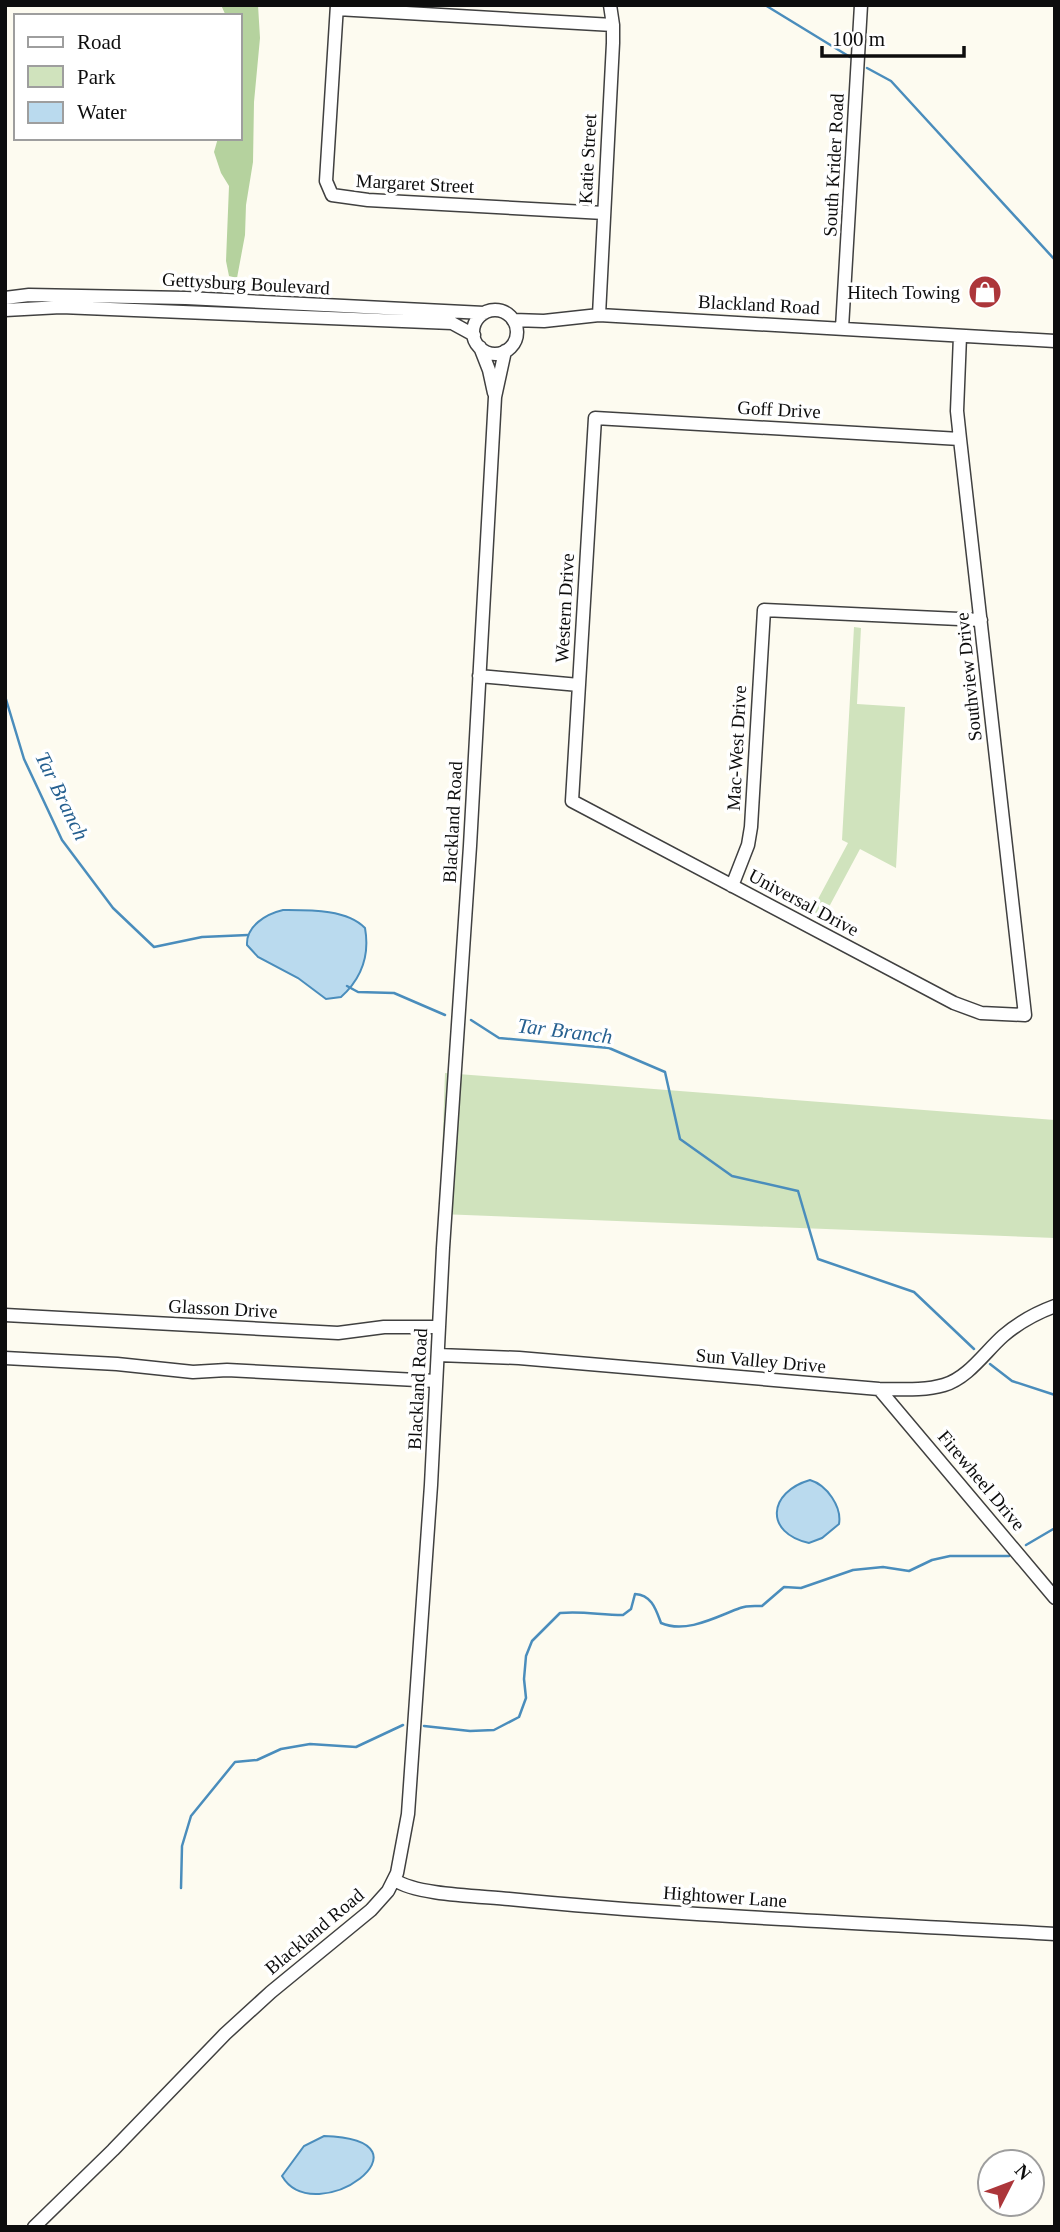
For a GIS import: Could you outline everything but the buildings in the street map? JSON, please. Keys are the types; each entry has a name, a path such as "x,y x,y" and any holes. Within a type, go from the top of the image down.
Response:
{"street":[{"name":"Katie Street","path":"599,315 613,24 610,5"},
{"name":"South Krider Road","path":"842,328 861,5"},
{"path":"337,7 613,24"},
{"name":"Margaret Street","path":"337,7 326,181 332,195 368,200 604,213"},
{"name":"Gettysburg Boulevard","path":"5,298 29,295 169,313 452,323 474,335"},
{"path":"169,298 169,313"},
{"name":"Gettysburg Boulevard","path":"5,310 169,298 484,313"},
{"path":"498,310 505,312 513,320 517,330 515,340 505,351 496,354 480,347 474,335 475,323 484,313 498,310"},
{"name":"Blackland Road","path":"513,320 544,321 599,315 1055,341"},
{"name":"Blackland Road","path":"515,340 544,321"},
{"name":"Southview Drive","path":"960,336 957,411 1025,1015"},
{"name":"Blackland Road","path":"480,347 495,397"},
{"name":"Blackland Road","path":"34,2227 225,2034 271,1992 371,1910 394,1880 405,1840 438,1355 495,397 505,351"},
{"name":"Goff Drive","path":"595,418 960,439"},
{"name":"Western Drive","path":"572,801 595,418"},
{"name":"Mac-West Drive","path":"732,886 748,845 751,827 764,610 981,620"},
{"path":"479,677 579,685"},
{"name":"Universal Drive","path":"572,801 954,1003 981,1013 1025,1015"},
{"name":"Sun Valley Drive","path":"438,1355 519,1358 879,1388 920,1389 946,1384 963,1374 1004,1335 1024,1321 1055,1306"},
{"name":"Glasson Drive","path":"5,1315 338,1333 384,1327 439,1327"},
{"path":"5,1358 117,1364 193,1372 227,1370 436,1381"},
{"name":"Firewheel Drive","path":"879,1388 1055,1598"},
{"name":"Hightower Lane","path":"394,1880 403,1886 439,1892 564,1904 1055,1934"}],"green space":[{"path":"221,5 258,5 260,38 254,102 253,162 237,278 229,276 226,261 229,186 214,152 217,140 242,140 242,14 225,14"},
{"path":"854,627 861,628 857,704 905,707 896,868 860,849 822,920 810,914 848,843 842,840"},
{"path":"445,1073 1055,1120 1055,1238 440,1214"}],"water":[{"path":"283,910 338,914 365,928 363,966 341,997 326,999 298,978 258,957 247,945 250,932 258,922"},
{"path":"810,1480 822,1487 836,1504 839,1524 822,1538 809,1543 784,1531 778,1522 777,1512 779,1503 786,1494"},
{"path":"324,2136 358,2141 372,2152 372,2165 360,2178 341,2189 319,2194 298,2191 282,2176 304,2146"}],"waterway":[{"path":"765,5 850,57"},
{"path":"867,68 891,81 1055,260"},
{"name":"Tar Branch","path":"5,696 24,759 62,840 113,908 154,947 202,937 248,935"},
{"name":"Tar Branch","path":"347,986 358,992 394,993 445,1015"},
{"name":"Tar Branch","path":"471,1020 499,1038 609,1048 665,1072 680,1139 732,1176 798,1191 818,1259 914,1292 974,1349"},
{"name":"Tar Branch","path":"990,1364 1012,1381 1055,1395"},
{"path":"1026,1545 1055,1528"},
{"path":"424,1726 470,1731 494,1730 519,1717 526,1698 526,1656 532,1641 560,1613 623,1615 631,1609 635,1594 649,1600 661,1623 681,1627 711,1620 743,1607 762,1606 784,1587 801,1588 853,1570 883,1567 909,1571 932,1560 950,1556 1009,1556"},
{"path":"181,1888 182,1846 191,1816 235,1762 257,1760 281,1749 310,1744 356,1747 403,1725"}],"place":[{"name":"Hitech Towing","path":"985,292"}]}
